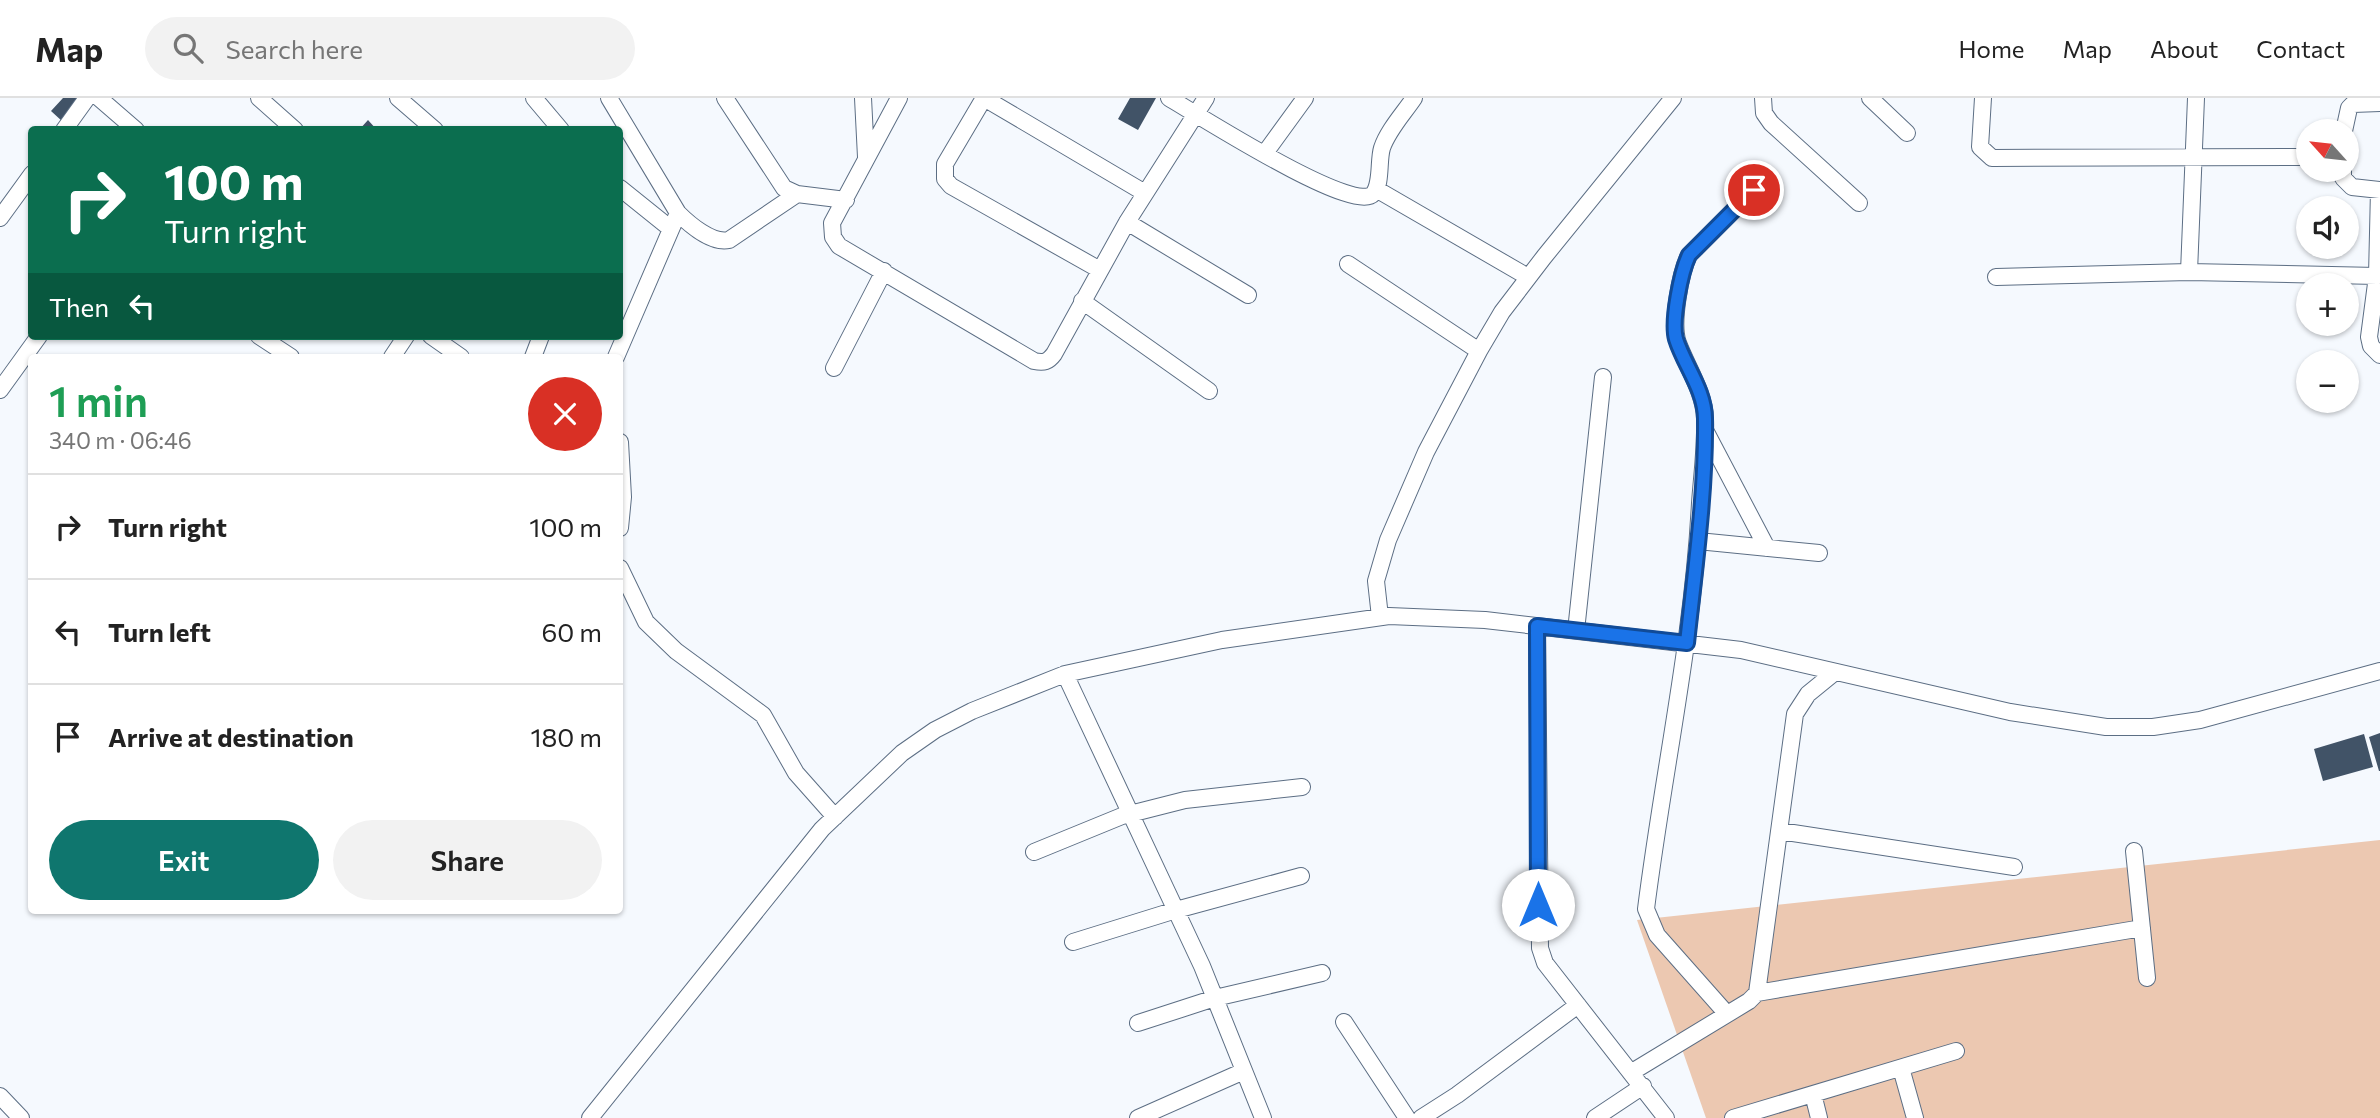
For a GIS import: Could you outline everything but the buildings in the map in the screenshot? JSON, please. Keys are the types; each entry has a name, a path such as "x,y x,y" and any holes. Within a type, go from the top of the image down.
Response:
{"street":[{"path":"67,126 87,98"},
{"path":"99,98 131,126"},
{"path":"259,98 290,126"},
{"path":"398,98 430,126"},
{"path":"534,98 554,126"},
{"path":"609,98 678,212 694,227 724,242 797,194"},
{"path":"725,98 779,183 797,194 846,200"},
{"path":"863,98 866,159"},
{"path":"899,98 832,223 832,237 839,246 1034,361 1042,362 1054,354 1127,222 1206,98"},
{"path":"1100,270 951,186 945,179 945,164 984,98 1145,193"},
{"path":"1169,98 1319,184 1351,197 1369,197 1376,189 1385,142 1414,98"},
{"path":"1265,153 1305,98"},
{"path":"1380,617 1376,581 1388,540 1426,452 1479,351 1528,277 1673,98"},
{"path":"1763,98 1764,113 1771,123 1859,203"},
{"path":"1870,98 1907,133"},
{"path":"1983,98 1980,146 1986,155 1992,158 2194,155 2296,157"},
{"path":"2189,272 2196,98"},
{"path":"2347,119 2349,108 2353,104 2380,103"},
{"path":"0,218 28,180"},
{"path":"2347,182 2352,187 2379,190 2377,276 2369,337 2376,353 2380,355"},
{"path":"1376,189 1528,277"},
{"path":"623,190 671,229"},
{"path":"1727,1014 1657,935 1646,909 1687,643 1698,541 1706,416 1675,332 1684,265 1695,247 1754,190"},
{"path":"617,354 678,212"},
{"path":"1127,222 1248,295"},
{"path":"1348,264 1479,351"},
{"path":"834,368 884,271"},
{"path":"1996,278 2189,272 2377,276"},
{"path":"1082,301 1209,391"},
{"path":"0,390 36,340"},
{"path":"265,340 286,354"},
{"path":"437,340 457,354"},
{"path":"1576,631 1603,377"},
{"path":"1705,429 1767,548"},
{"path":"1698,541 1819,553"},
{"path":"623,579 653,629 676,651 763,715 796,773 835,817"},
{"path":"590,1118 835,817 902,753 935,730 972,711 1065,674 1222,640 1380,617 1485,620 1741,650 2061,721 2106,727 2153,727 2200,720 2380,671"},
{"path":"1537,626 1537,928 1545,963 1666,1118"},
{"path":"1757,993 1795,714 1808,694 1835,672"},
{"path":"1065,674 1176,909 1263,1118"},
{"path":"1034,852 1132,813 1185,800 1302,787"},
{"path":"1780,831 2014,867"},
{"path":"2134,851 2147,978"},
{"path":"1073,942 1176,909 1301,876"},
{"path":"1632,1072 1757,993 2142,928"},
{"path":"1138,1023 1215,998 1322,973"},
{"path":"1421,1118 1457,1095 1578,1005"},
{"path":"1344,1022 1407,1118"},
{"path":"1733,1118 1956,1051"},
{"path":"1901,1068 1915,1118"},
{"path":"1138,1118 1156,1114 1244,1071"},
{"path":"1595,1118 1643,1086"},
{"path":"1812,1094 1819,1118"},
{"path":"0,1096 21,1118"}],"shaded area":[{"path":"2380,840 2380,1118 1706,1118 1637,920"}],"route":[{"path":"1538,905 1537,626 1687,643 1698,541 1706,416 1700,394 1677,341 1675,323 1684,265 1689,255 1754,190"}]}
